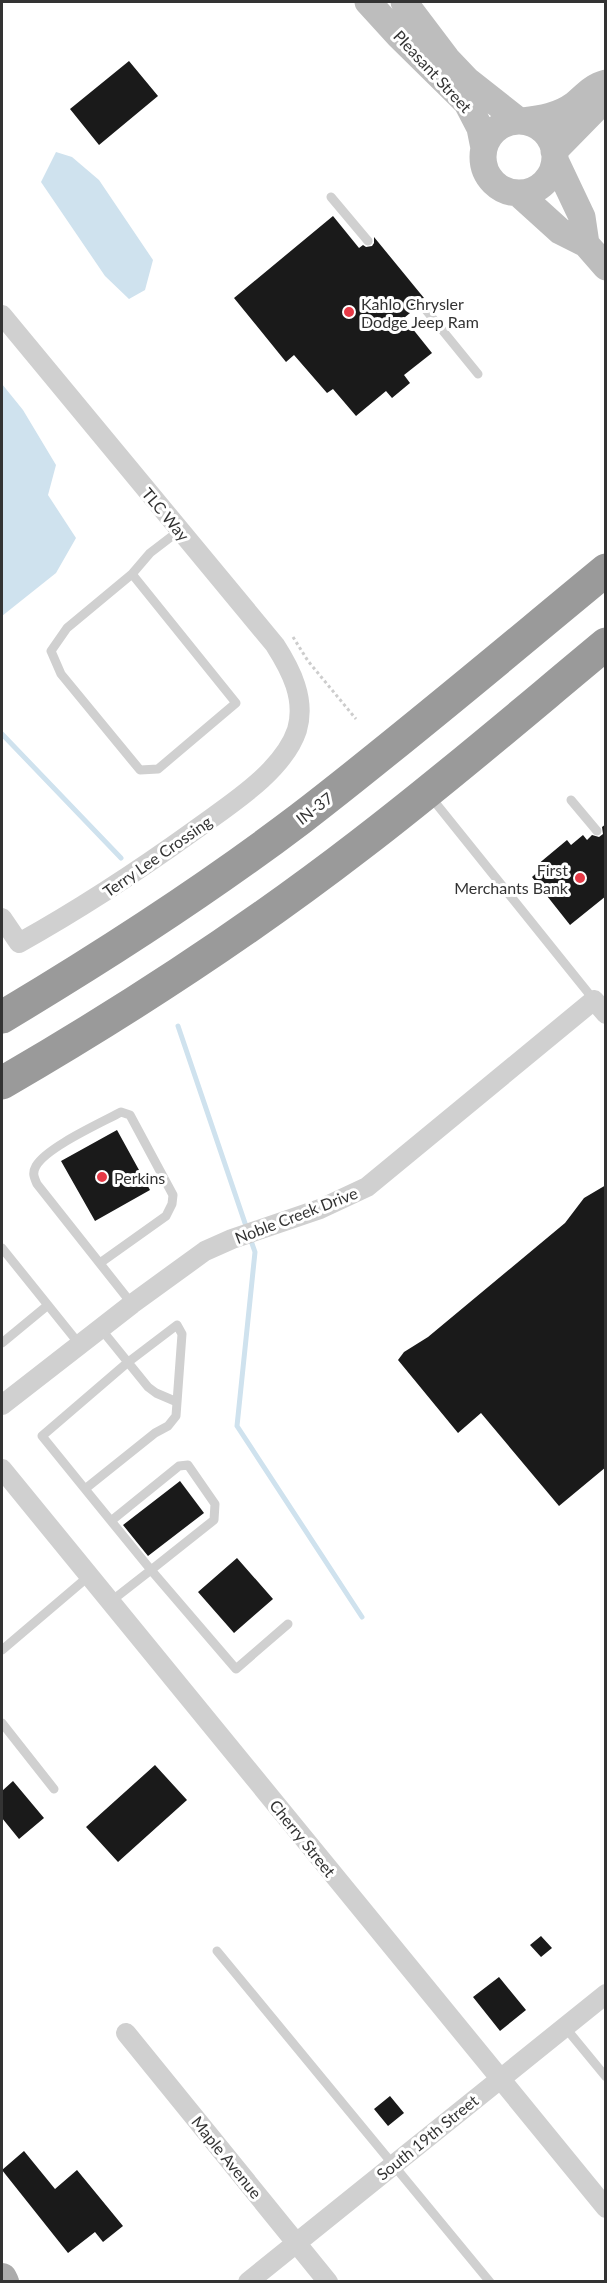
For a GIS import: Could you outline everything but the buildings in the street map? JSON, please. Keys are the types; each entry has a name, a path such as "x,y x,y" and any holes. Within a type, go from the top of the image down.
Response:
{"highway":[{"name":"IN-37","path":"2,1017 200,891 298,820 372,763 606,570"},
{"path":"2,1083 84,1036 170,981 287,900 427,792 606,645"}],"street":[{"name":"Pleasant Street","path":"368,2 467,104 480,128 484,148"},
{"name":"Pleasant Street","path":"404,2 447,59 467,80 521,121"},
{"path":"606,83 591,89 574,105 551,117 510,122 494,131 484,148 484,165 488,174 501,188 518,193 560,231 586,244 606,267"},
{"path":"518,193 536,189 549,177 554,155 606,98"},
{"path":"521,121 540,128 547,134 582,217 586,244"},
{"name":"TLC Way","path":"2,315 275,645 289,668 299,695 298,727"},
{"name":"Terry Lee Crossing","path":"2,918 19,943 112,888 230,805 280,760 292,742 298,727"},
{"name":"Noble Creek Drive","path":"2,1405 132,1304 205,1251 273,1224 320,1209 367,1187 600,1007"},
{"name":"Cherry Street","path":"2,1469 606,2208"},
{"name":"South 19th Street","path":"249,2282 606,1994"},
{"name":"Maple Avenue","path":"126,2033 328,2282"}],"lane":[{"path":"331,197 368,241"},
{"path":"421,304 478,374"},
{"path":"132,574 236,703 158,769 140,770 61,674 51,651 67,628 132,574 150,553 180,530"},
{"path":"427,792 600,1007"},
{"path":"571,800 597,831"},
{"path":"99,1263 166,1216 172,1204 173,1195 130,1115 121,1112 49,1153 35,1167 33,1176 37,1184 99,1263 132,1304"},
{"path":"2,1248 80,1345"},
{"path":"2,1343 48,1305"},
{"path":"85,1489 154,1433 168,1426 176,1416 182,1334 177,1325 127,1363 42,1436 85,1489 111,1521 151,1570 236,1669 288,1624"},
{"path":"101,1329 148,1387 177,1402"},
{"path":"110,1602 214,1520 215,1504 188,1465 179,1466 111,1521"},
{"path":"2,1650 89,1576"},
{"path":"2,1723 54,1789"},
{"path":"217,1951 490,2282"},
{"path":"564,2026 606,2077"}],"water":[{"path":"56,152 72,157 99,180 153,260 145,290 129,299 105,276 41,182"},
{"path":"2,384 23,410 56,465 48,495 76,538 56,573 2,616"}],"waterway":[{"path":"2,734 121,858"},
{"path":"178,1026 247,1229"},
{"path":"250,1238 255,1252 237,1426 362,1617"}],"place":[{"name":"Kahlo Chrysler Dodge Jeep Ram","path":"349,312"},
{"name":"First Merchants Bank","path":"580,878"},
{"name":"Perkins","path":"102,1177"}]}
